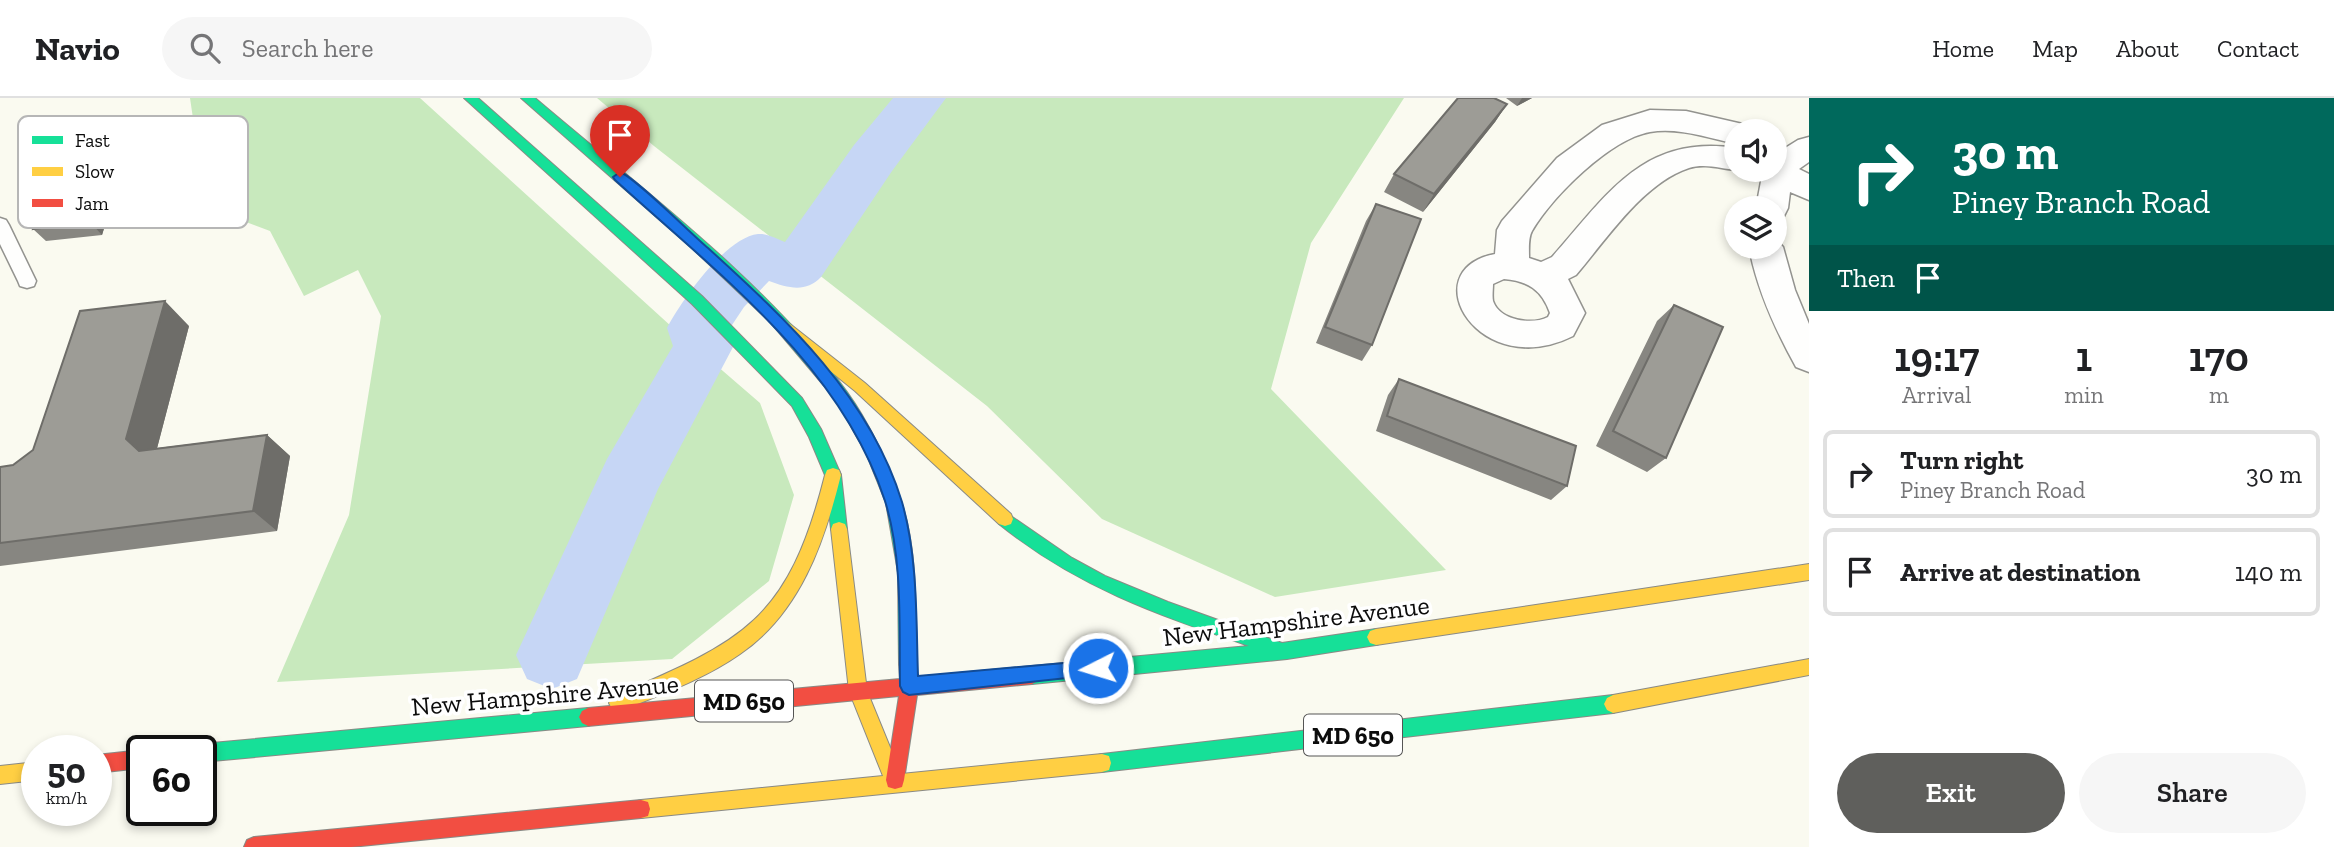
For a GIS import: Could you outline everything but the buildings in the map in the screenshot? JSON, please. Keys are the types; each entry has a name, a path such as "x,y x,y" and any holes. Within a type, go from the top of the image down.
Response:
{"main road":[{"path":"470,98 697,300 797,402 816,434 833,475 858,691 895,782"},
{"path":"527,98 723,269 776,319 860,387 1034,545 1082,573 1151,605 1287,651"},
{"path":"776,319 842,397 873,451 894,503 906,572 909,686 895,782"},
{"path":"589,716 713,660 748,639 780,605 810,559 823,523 833,475"},
{"name":"New Hampshire Avenue","path":"217,751 1287,651 1809,572"},
{"name":"MD 650","path":"254,847 1147,759 1633,702 1809,667"},
{"path":"0,775 21,773"}],"street":[{"path":"1724,130 1686,122 1650,121 1613,133 1568,166 1514,230 1526,271 1564,266 1632,188 1666,166 1685,157 1724,157"},
{"path":"1789,160 1809,188"},
{"path":"1776,196 1789,160"},
{"path":"1768,259 1773,281 1791,327 1809,357"}],"lane":[{"path":"0,225 27,281"}],"green space":[{"path":"190,98 420,98 672,327 760,403 794,495 769,581 672,659 277,682 349,515 381,316 358,270 304,296 270,231 248,223 248,116 193,116"},
{"path":"597,98 1404,98 1311,243 1271,389 1446,570 1275,597 1102,519 987,406 654,146"}],"waterway":[{"path":"552,655 630,479 703,347 697,328 724,291 760,255 795,268 801,262 873,158 921,98"}],"traffic: fast":[{"path":"470,98 697,300 797,402 816,434 833,475 839,529"},
{"path":"527,98 698,245 776,319 842,397 873,451 894,503 906,572 908,664"},
{"path":"1005,519 1035,543 1099,581 1168,610 1275,647"},
{"path":"1032,675 1287,651 1376,637"},
{"path":"1102,763 1613,704"},
{"path":"217,752 588,717"}],"traffic: slow":[{"path":"776,319 860,387 1005,519"},
{"path":"618,703 721,657 756,632 773,614 788,594 811,548 833,475"},
{"path":"839,529 858,691 895,782"},
{"path":"1376,637 1809,572"},
{"path":"1613,704 1809,667"},
{"path":"641,809 1102,763"},
{"path":"0,775 21,773"}],"traffic: jam":[{"path":"895,780 909,686 908,664"},
{"path":"588,717 1032,675"},
{"path":"112,762 126,761"},
{"path":"254,847 641,809"}],"route":[{"path":"620,177 698,245 776,319 842,397 873,451 894,503 906,572 909,686 1098,668"}]}
